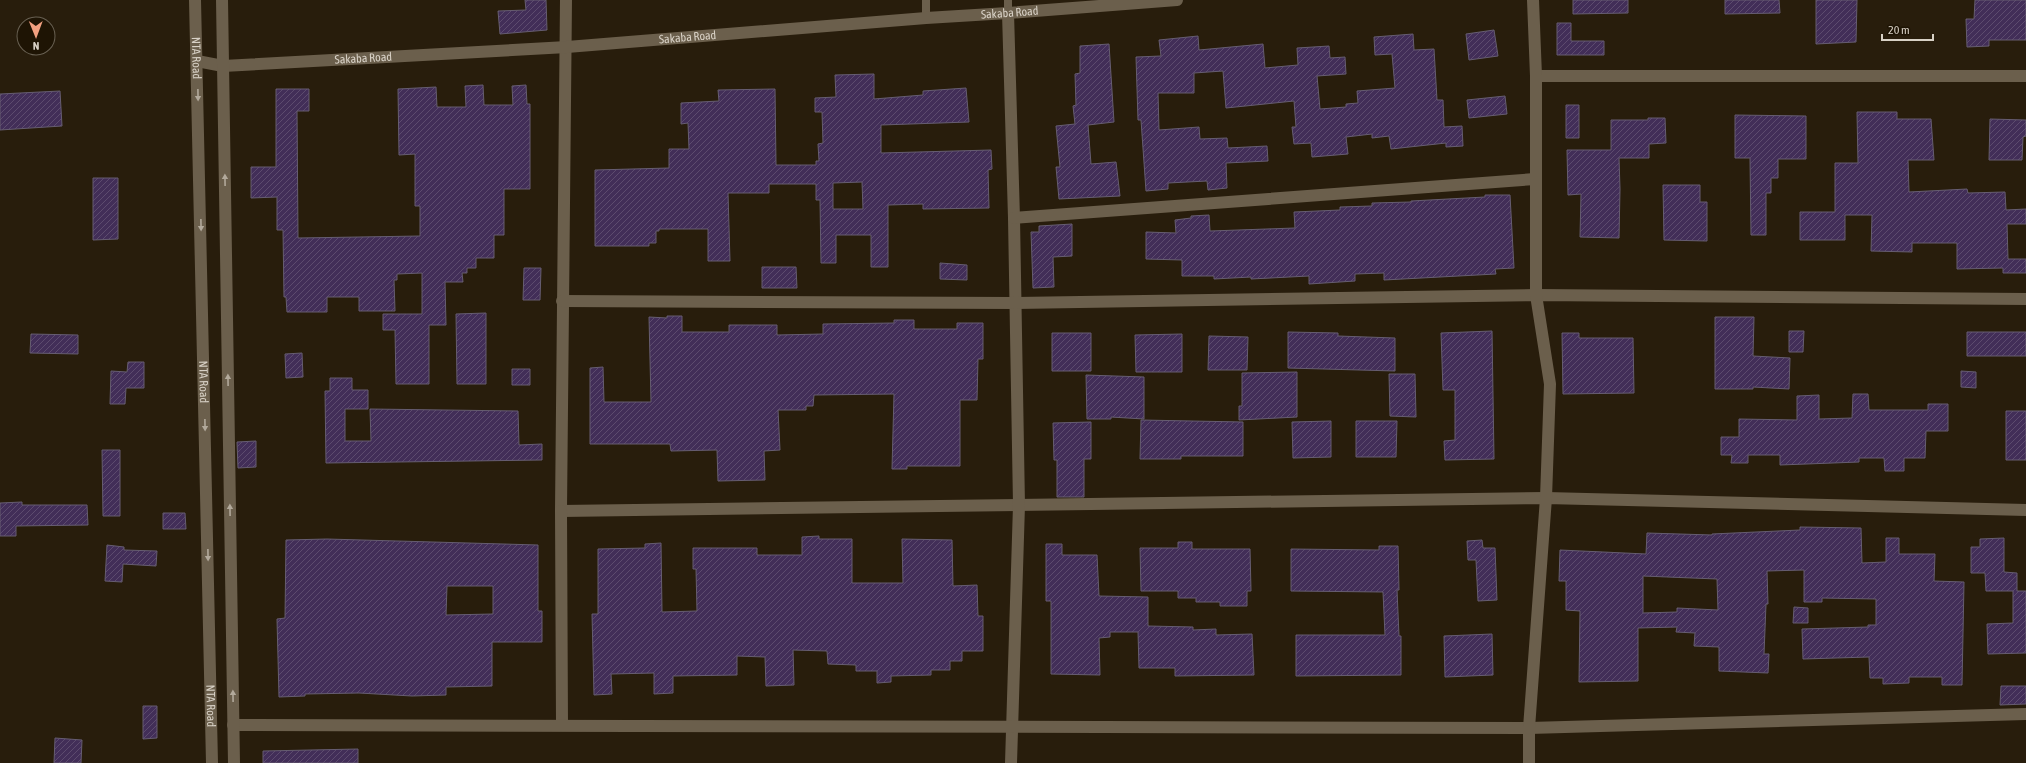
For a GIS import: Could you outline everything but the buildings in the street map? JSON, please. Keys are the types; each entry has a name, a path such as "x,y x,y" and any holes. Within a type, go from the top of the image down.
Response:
{"street":[{"name":"NTA Road","path":"195,0 212,763"},
{"name":"NTA Road","path":"222,0 234,763"},
{"path":"562,725 562,301 567,47 566,0"},
{"name":"Sakaba Road","path":"197,60 223,66 567,47 926,18 1008,13 1110,3 1177,0"},
{"path":"1529,763 1529,728 1546,498 1550,384 1536,295 1536,76 1533,0"},
{"path":"1008,13 1014,218 1019,505 1011,763"},
{"path":"1536,76 2026,76"},
{"path":"1014,218 1535,179"},
{"path":"562,301 1015,303 1536,295 2026,299"},
{"path":"561,511 1546,498 2026,510"},
{"path":"233,725 1529,728 2026,714"}],"lane":[{"path":"926,0 926,18"},
{"path":"1008,0 1008,13"}]}
